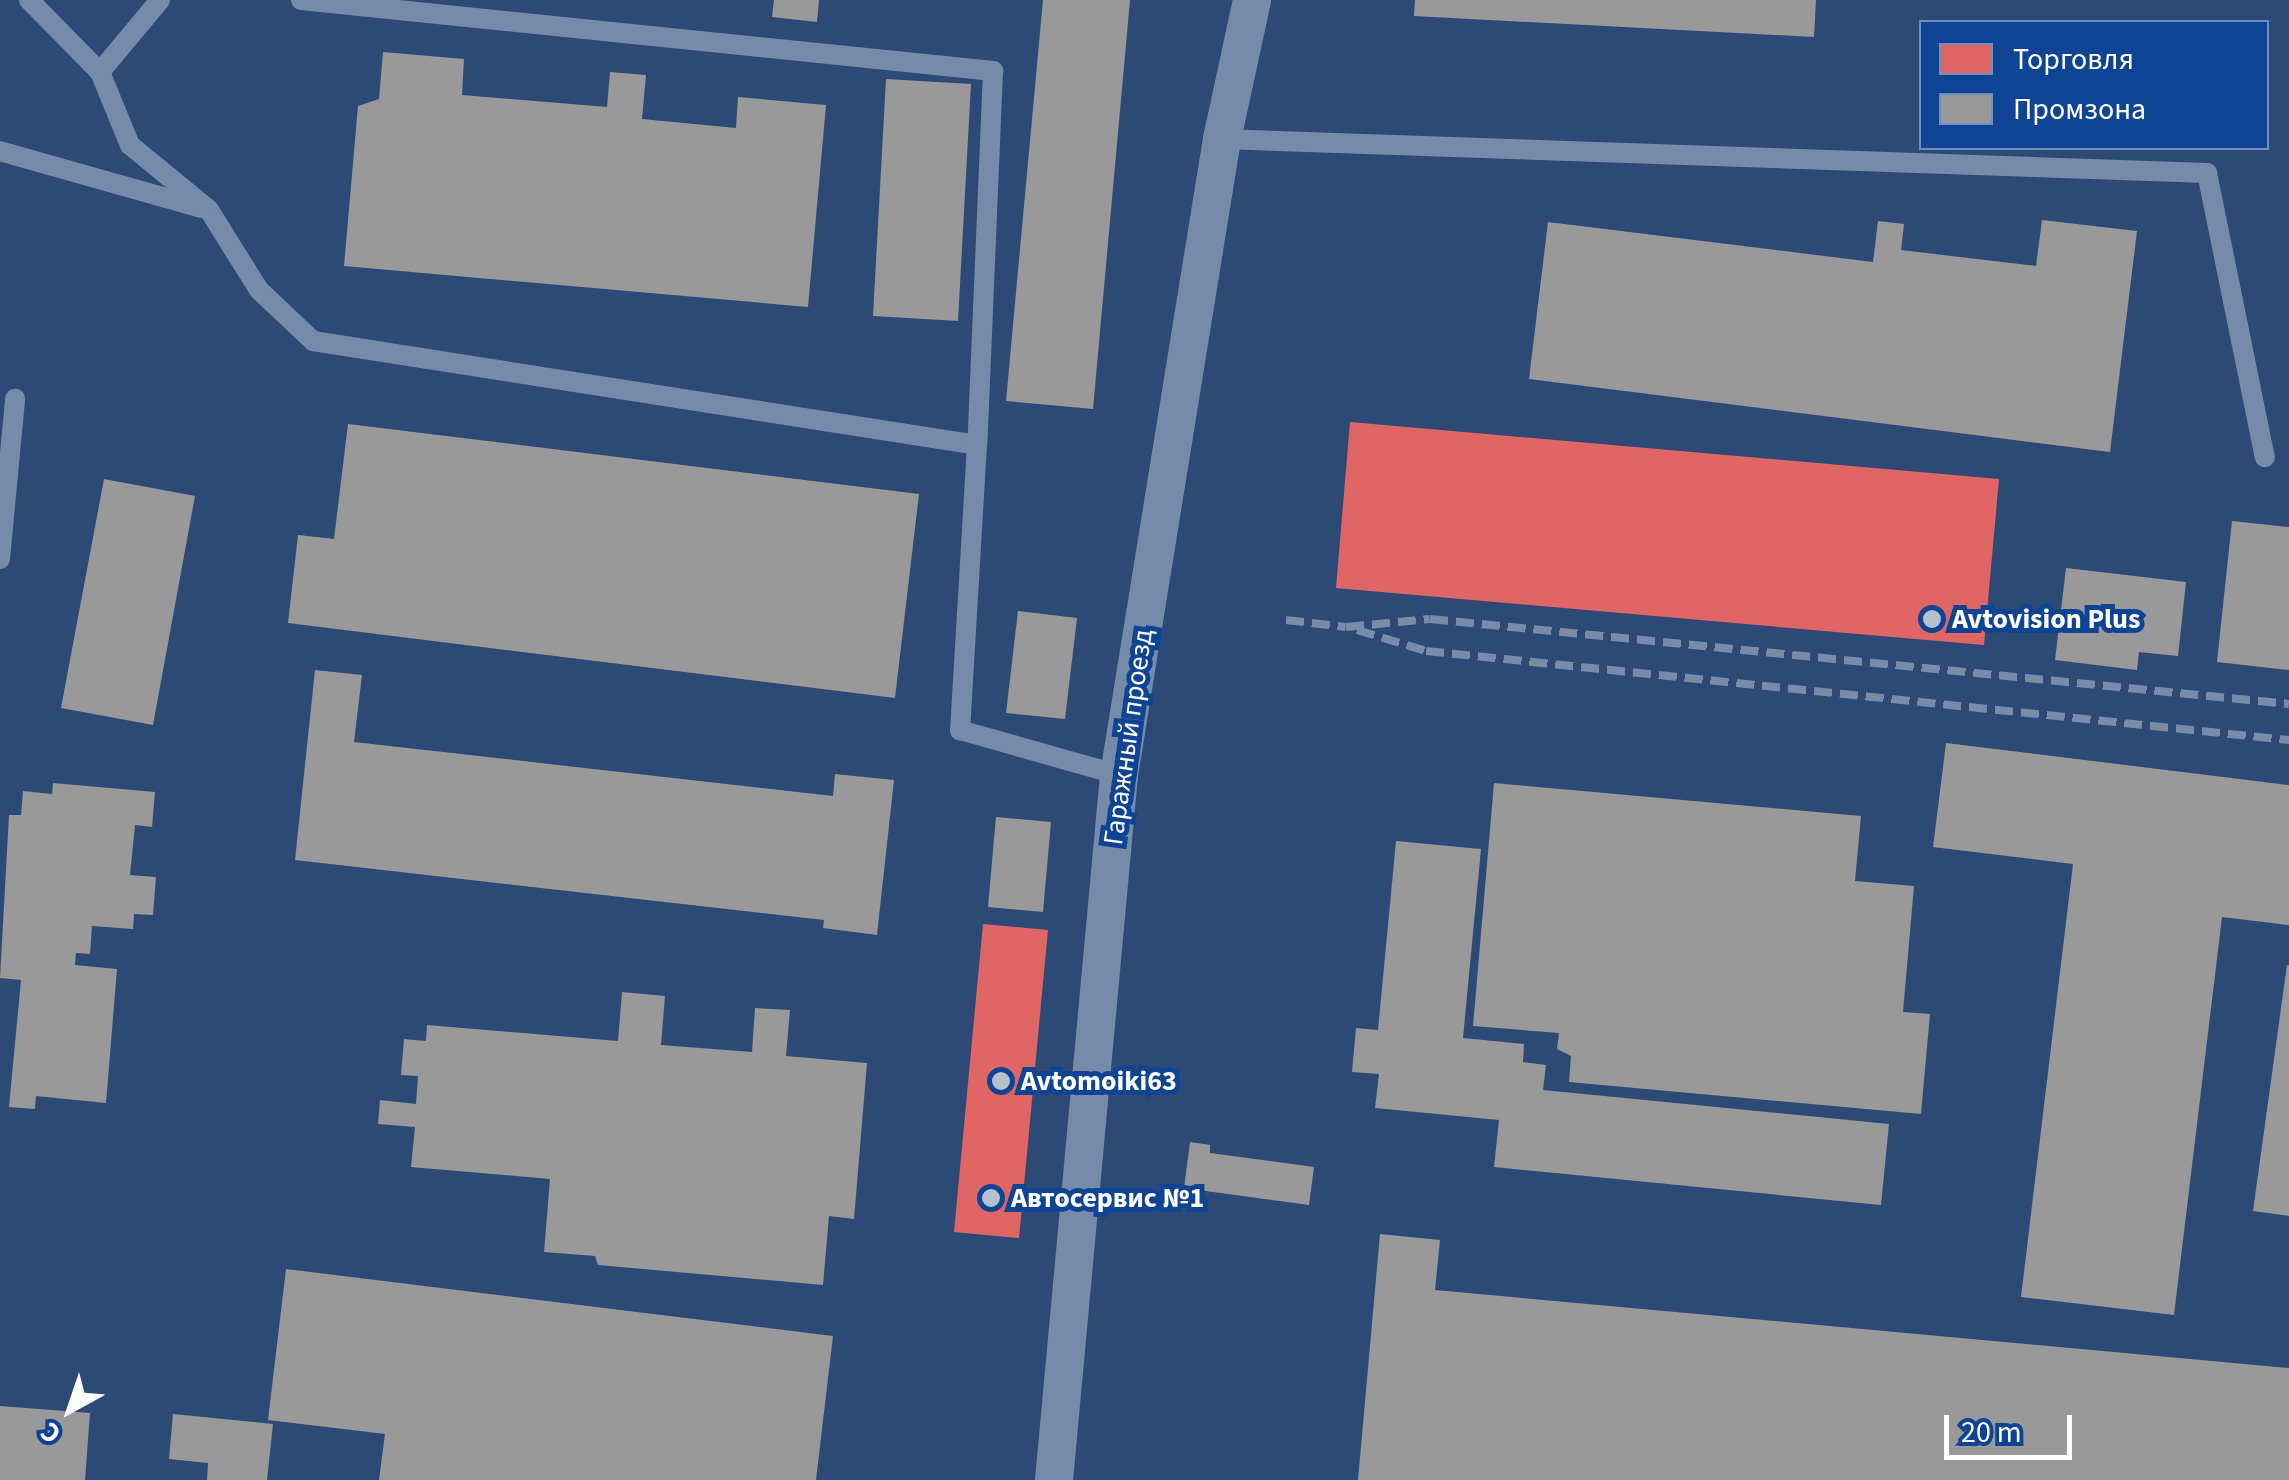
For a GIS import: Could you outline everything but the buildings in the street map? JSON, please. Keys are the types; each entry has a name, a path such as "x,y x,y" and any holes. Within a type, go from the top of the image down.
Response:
{"street":[{"name":"Гаражный проезд","path":"1054,1480 1120,775 1222,138 1252,0"}],"lane":[{"path":"29,0 100,72 130,145 208,210 259,290 313,340 977,445"},
{"path":"100,72 160,0"},
{"path":"302,0 993,70 960,730 1120,775"},
{"path":"1222,138 2207,173 2265,457"},
{"path":"0,152 208,210"},
{"path":"0,560 15,399"}],"railway":[{"path":"1286,620 1346,627 1430,619 2289,704"},
{"path":"1357,630 1426,651 2289,740"}],"place":[{"name":"Avtovision Plus","path":"1932,619"},
{"name":"Avtomoiki63","path":"1001,1081"},
{"name":"Автосервис №1","path":"991,1198"}]}
